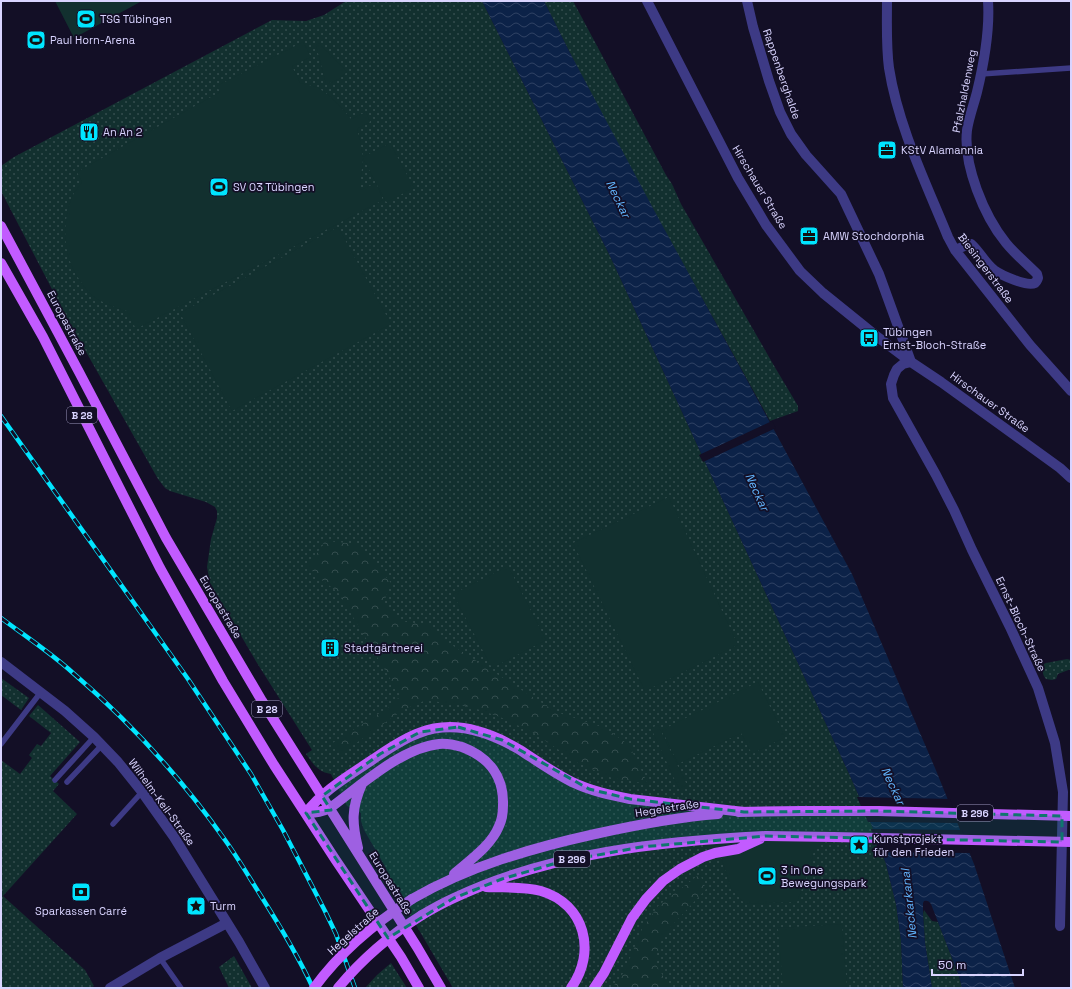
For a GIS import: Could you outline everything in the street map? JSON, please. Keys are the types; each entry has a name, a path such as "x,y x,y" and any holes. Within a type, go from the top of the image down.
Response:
{"main road":[{"name":"Europastraße","path":"1,226 166,538 262,701 441,988"},
{"name":"B 28","path":"1,263 43,337 164,575 223,681 274,764 420,988"},
{"path":"306,813 322,796 380,754 402,741 420,732 440,728 458,727 477,730 502,740 564,777 589,789 616,797 744,812"},
{"path":"306,813 318,812 330,808 388,765 408,753 440,743 454,745 470,750 484,758 500,781 503,795 503,811 500,825 491,839 478,853 446,881"},
{"path":"360,857 354,833 353,816 355,803 362,784"},
{"name":"Hegelstraße","path":"314,988 343,954 392,912 412,899 446,881 495,861 555,843 624,827 704,815 744,812 870,811 1071,816"},
{"path":"594,988 604,973 625,930 639,908 652,892 664,881 680,869 703,857 715,853 738,849 766,836"},
{"name":"B 296","path":"480,887 560,862 603,853 701,840 766,836 1071,842"},
{"path":"338,988 356,967 400,929 454,898 480,887 520,888 541,891 555,897 571,911 580,924 583,932 585,953 578,979 571,988"}],"street":[{"name":"Hirschauer Straße","path":"647,1 738,178 766,225 800,271 823,293 875,335 1019,438 1060,468 1071,478"},
{"name":"Rappenberghalde","path":"747,1 762,58 780,112 791,134 806,155 841,194 879,274 911,362"},
{"name":"Biesingerstraße","path":"887,1 887,43 889,67 902,123 948,237 955,250 1030,345 1071,391"},
{"name":"Pfalzhaldenweg","path":"955,250 967,244 971,244 994,270 1022,283 1033,284 1037,282 1037,274 1007,244 994,227 983,205 971,174 966,145 967,129 981,74 988,30 988,1"},
{"name":"Ernst-Bloch-Straße","path":"911,362 903,364 897,369 894,375 891,384 893,398 954,510 1010,627 1038,688 1055,743 1063,792 1060,926"},
{"name":"Wilhelm-Keil-Straße","path":"1,662 65,711 94,736 118,762 142,792 174,837 239,942 265,988"},
{"path":"110,988 160,958 227,923"}],"lane":[{"path":"981,74 1071,68"},
{"path":"1,744 41,692"},
{"path":"55,780 94,736"},
{"path":"67,782 102,745"},
{"path":"113,824 142,792"},
{"path":"160,958 181,988"}],"highlighted area":[{"path":"458,727 502,740 589,789 630,799 744,812 878,811 1062,816 1062,842 766,836 641,847 560,862 502,879 454,898 388,938 306,813 331,810 322,796 380,754 420,732"}],"green space":[{"name":"TSG Tübingen","path":"55,1 142,1 74,38"},
{"path":"346,1 482,1 610,256 872,826 886,864 896,904 901,940 903,988 453,988 396,891 385,866 364,830 361,821 361,813 347,806 331,774 319,769 306,754 312,750 257,663 210,583 207,567 211,539 217,518 217,511 215,507 206,502 170,491 165,488 158,479 68,320 2,193 1,166 14,157 272,20 306,21 324,15"},
{"path":"544,1 573,1 672,184 681,204 798,406 798,411 770,421 626,160"},
{"name":"SV 03 Tübingen","path":"303,42 311,57 292,66 300,83 313,86 324,92 343,109 351,119 366,112 370,122 357,129 363,157 390,143 414,188 386,202 363,158 360,183 361,190 376,183 383,200 136,329 127,311 106,304 88,292 70,263 67,252 65,230 68,208 74,193 82,182 77,172 220,92 217,86"},
{"path":"319,43 347,72 339,79 328,84 326,84 316,45"},
{"path":"338,227 391,324 232,411 180,313"},
{"path":"669,497 738,645 645,691 573,543"},
{"path":"325,541 359,544 391,583 383,605 400,621 428,625 444,640 556,712 605,728 629,745 648,784 612,778 578,763 534,733 500,717 471,707 426,700 403,710 342,753 331,744 394,704 400,695 338,592 308,567"},
{"path":"508,566 546,640 492,668 453,594"},
{"path":"1067,659 1071,660 1071,669 1058,674 1056,679 1046,679 1043,672 1044,664"},
{"path":"1,678 29,698 21,710 1,695"},
{"path":"758,682 785,737 752,754 741,733 678,764 662,730"},
{"path":"38,705 80,742 50,776 59,784 53,791 77,814 3,896 85,970 94,986 91,988 1,988 1,760 20,774 32,758 29,755 37,744 41,746 51,733 29,716"},
{"path":"658,725 687,785 679,789 651,728"},
{"name":"3 in One Bewegungspark","path":"758,830 819,831 819,849 814,849 811,865 797,902 745,904 731,888 719,851 709,852 704,833"},
{"path":"700,874 706,889 664,934 654,962 671,988 612,988 624,972 643,927 659,905"},
{"path":"924,910 932,921 938,922 959,976 962,988 932,988 925,943"},
{"path":"842,924 847,988 783,988 778,928"},
{"path":"234,956 252,988 229,988 219,967"},
{"path":"391,963 407,988 365,988 377,975"}],"water":[{"path":"482,1 544,1 655,212 852,574 935,768 974,864 1015,988 962,988 959,976 931,904 929,901 924,901 923,914 925,943 932,988 903,988 901,940 896,904 886,864 872,826 610,256"}],"pier":[{"path":"772,421 776,428 703,462 699,455"},
{"path":"857,797 950,799 959,823 868,822"},
{"path":"871,829 962,830 972,853 879,852"}],"railway":[{"path":"1,416 188,679 251,774 283,830 325,911 336,934 355,988"},
{"path":"1,618 56,658 94,692 135,731 173,773 208,817 234,854 282,930 313,988"}],"place":[{"name":"TSG Tübingen","path":"86,19"},
{"name":"Paul Horn-Arena","path":"36,40"},
{"name":"An An 2","path":"89,132"},
{"name":"KStV Alamannia","path":"887,150"},
{"name":"SV 03 Tübingen","path":"219,187"},
{"name":"AMW Stochdorphia","path":"809,236"},
{"name":"Tübingen Ernst-Bloch-Straße","path":"869,338"},
{"name":"Stadtgärtnerei","path":"330,648"},
{"name":"Kunstprojekt für den Frieden","path":"859,845"},
{"name":"3 in One Bewegungspark","path":"767,876"},
{"name":"Sparkassen Carré","path":"81,892"},
{"name":"Turm","path":"196,906"}],"water label":[{"name":"Neckar","path":"618,199"},
{"name":"Neckar","path":"757,492"},
{"name":"Neckar","path":"893,786"},
{"name":"Neckarkanal","path":"909,904"}]}
